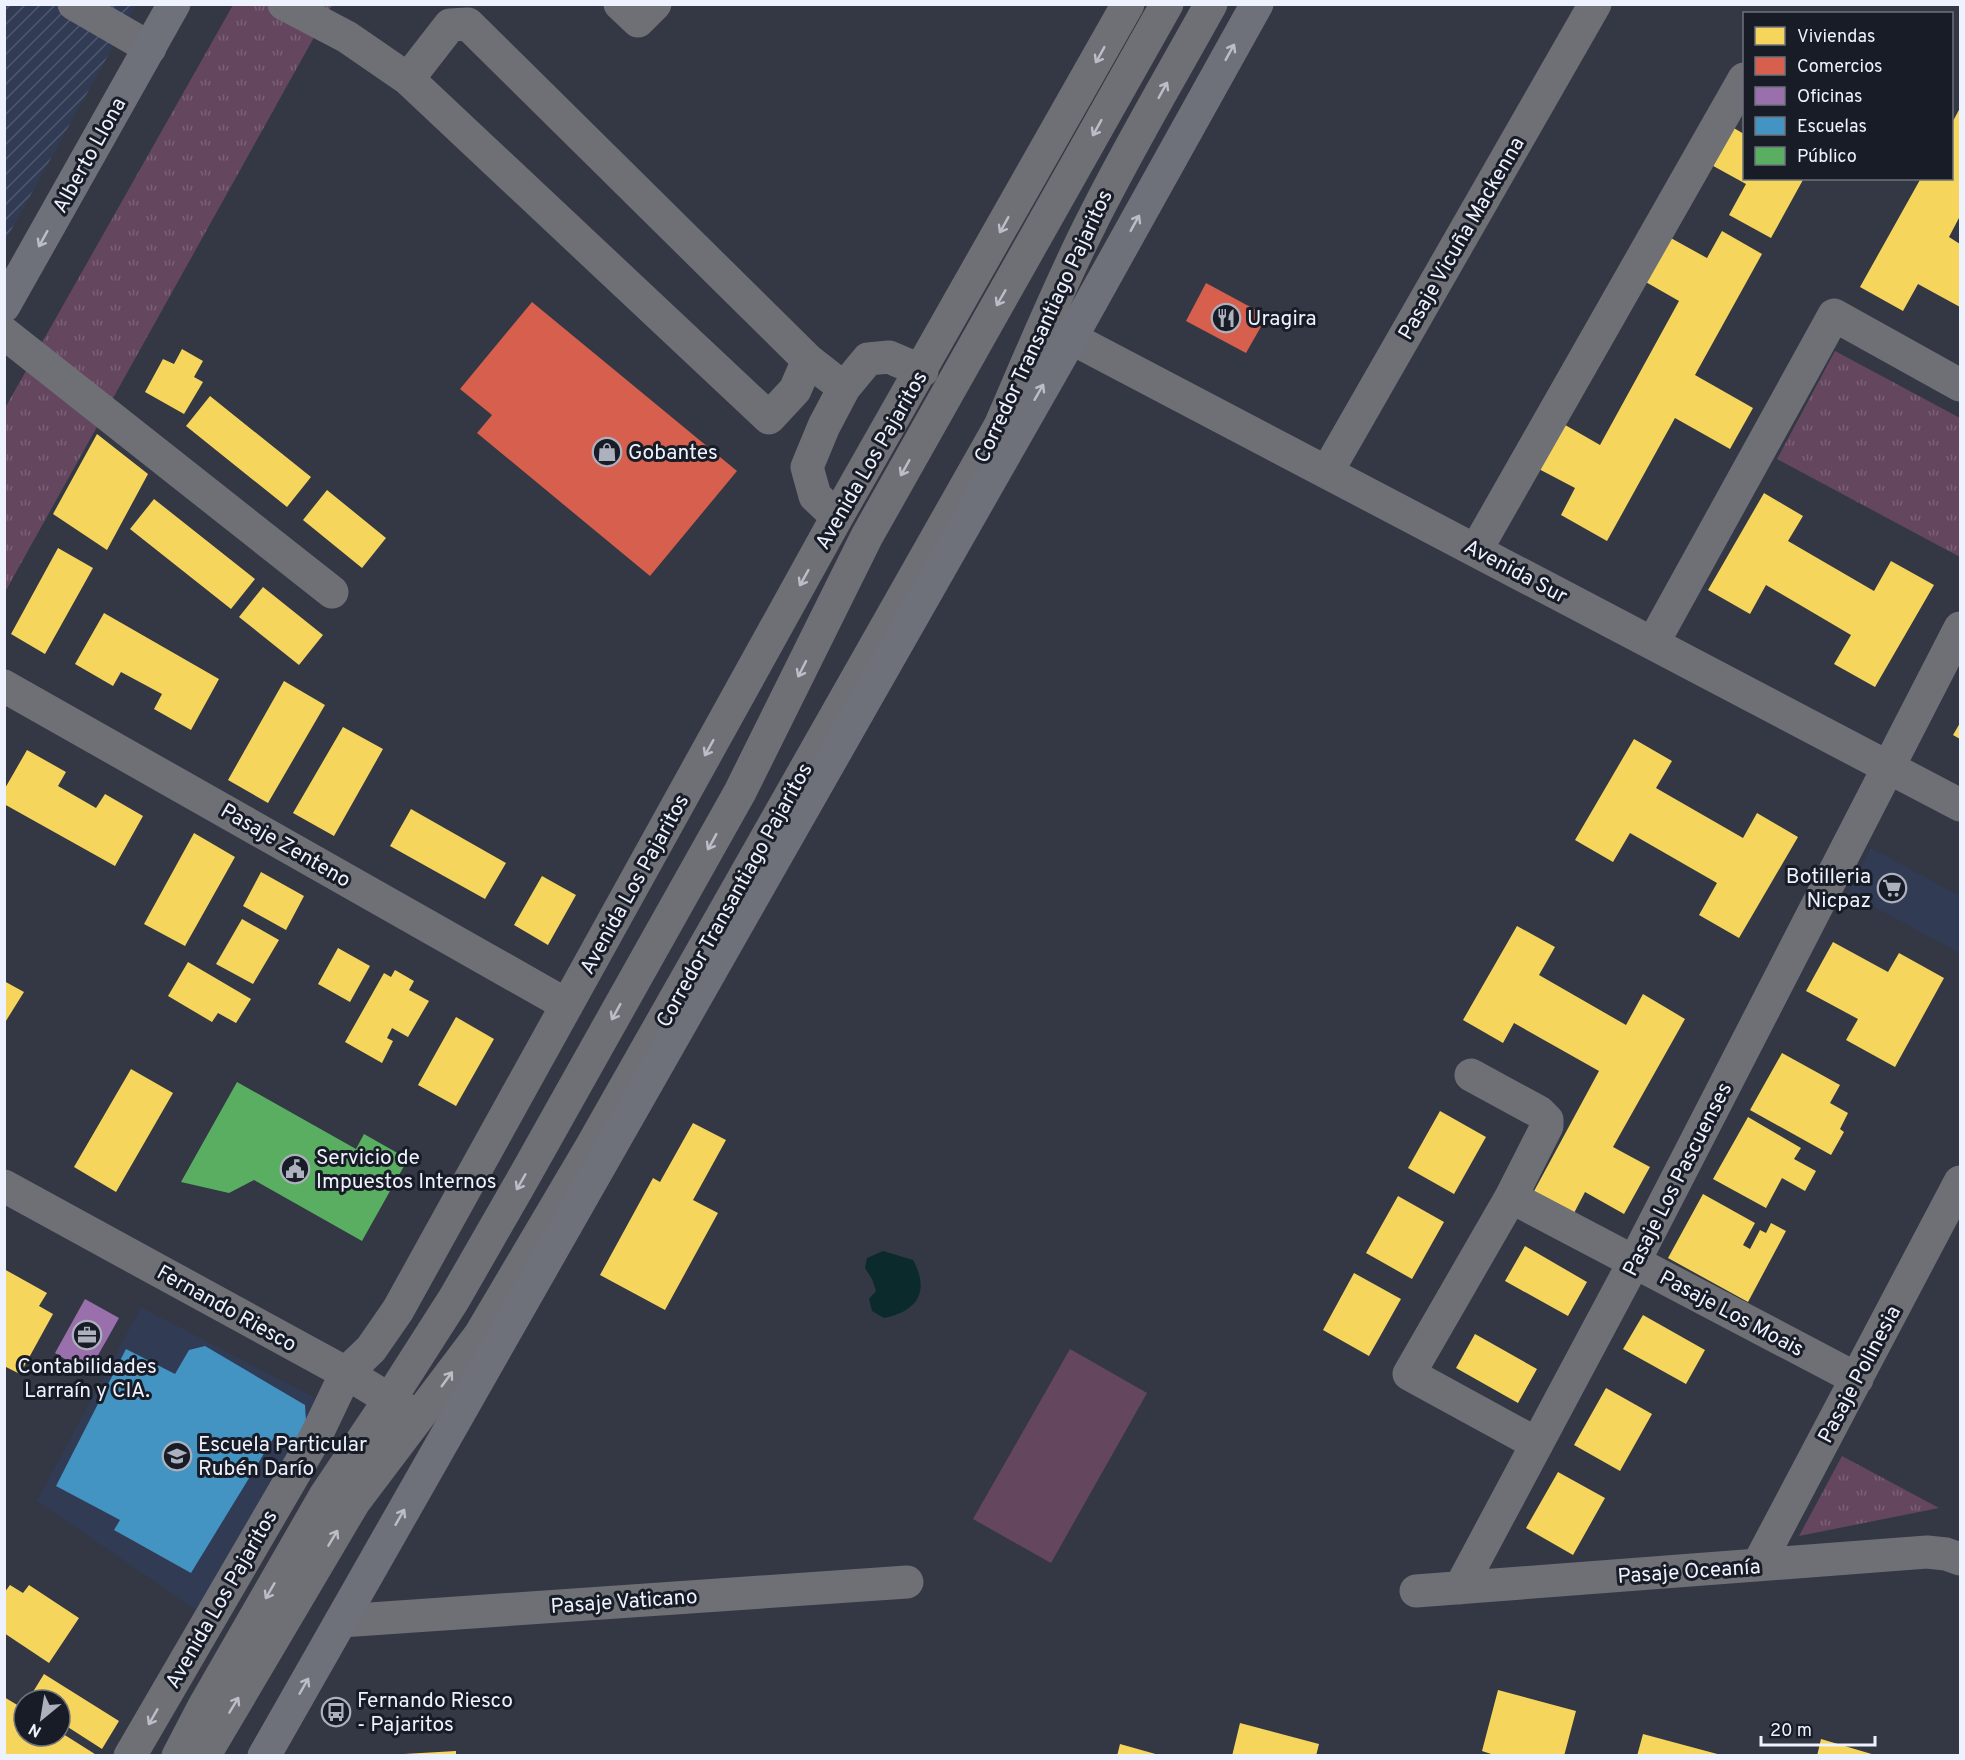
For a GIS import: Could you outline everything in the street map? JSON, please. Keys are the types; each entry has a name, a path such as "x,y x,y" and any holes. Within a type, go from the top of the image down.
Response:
{"main road":[{"name":"Alberto Llona","path":"4,306 174,4"},
{"path":"264,1755 1071,338 1257,4"}],"street":[{"path":"74,4 150,48"},
{"path":"284,4 347,37 408,79 769,418 795,390 808,360"},
{"path":"620,4 638,21 655,4"},
{"name":"Avenida Los Pajaritos","path":"130,1755 315,1438 346,1373 371,1349 398,1310 837,518 1128,4"},
{"name":"Corredor Transantiago Pajaritos","path":"178,1755 325,1496 454,1299 509,1203 734,802 867,536 1167,4"},
{"name":"Corredor Transantiago Pajaritos","path":"204,1755 354,1502 480,1335 590,1149 1000,426 1088,227 1211,4"},
{"name":"Pasaje Vicuña Mackenna","path":"1327,472 1595,4"},
{"path":"408,79 450,25 468,24 808,360 844,388"},
{"path":"1476,550 1743,81"},
{"path":"1653,644 1834,315 1960,385"},
{"path":"4,333 332,592"},
{"name":"Avenida Sur","path":"1071,338 1960,805"},
{"path":"837,518 815,496 807,467 824,426 844,388 868,359 889,357 922,371"},
{"name":"Pasaje Los Pascuenses","path":"1460,1588 1635,1262 1960,628"},
{"name":"Pasaje Zenteno","path":"4,686 567,1005"},
{"path":"1471,1075 1539,1112 1547,1120 1545,1132 1409,1374 1537,1444"},
{"name":"Pasaje Polinesia","path":"1758,1565 1960,1182"},
{"name":"Fernando Riesco","path":"4,1186 346,1373 448,1434"},
{"name":"Pasaje Los Moais","path":"1510,1197 1857,1379"},
{"name":"Pasaje Oceanía","path":"1416,1591 1927,1552 1946,1554 1960,1559"},
{"name":"Pasaje Vaticano","path":"341,1621 907,1582"}],"shaded area":[{"path":"5,5 136,5 5,241"},
{"path":"1871,848 1960,896 1960,953 1848,893"},
{"path":"883,1251 913,1260 920,1281 918,1298 913,1305 896,1315 884,1318 872,1311 869,1299 876,1291 865,1268 867,1258"},
{"name":"Escuela Particular Rubén Darío","path":"141,1307 313,1397 319,1411 201,1613 37,1501"}],"green space":[{"path":"233,5 332,5 5,592 5,408"},
{"path":"1835,351 1960,418 1960,557 1777,459"},
{"path":"1070,1349 1147,1393 1051,1563 973,1519"},
{"path":"1842,1456 1939,1508 1799,1536"}],"building: Viviendas":[{"path":"1960,108 1960,216 1949,237 1960,244 1960,307 1918,284 1903,311 1860,287 1920,180 1953,180 1953,121"},
{"path":"1727,124 1743,133 1743,180 1803,180 1771,238 1729,215 1746,184 1706,162"},
{"path":"1722,231 1762,254 1695,375 1753,408 1730,449 1675,418 1607,541 1561,515 1575,488 1535,467 1560,422 1600,445 1679,301 1644,281 1669,237 1707,258"},
{"path":"182,349 203,361 194,377 203,382 184,414 145,392 163,359 174,364"},
{"path":"210,396 311,477 287,507 186,426"},
{"path":"97,434 148,474 107,550 53,514"},
{"path":"327,490 386,538 362,568 303,520"},
{"path":"1764,493 1803,516 1788,541 1874,591 1891,561 1934,585 1875,687 1834,664 1851,635 1766,585 1750,614 1708,590"},
{"path":"154,499 255,579 231,609 130,529"},
{"path":"58,548 93,568 45,654 11,634"},
{"path":"263,587 323,635 299,665 239,617"},
{"path":"104,613 219,679 191,730 154,709 162,694 121,672 113,686 75,664"},
{"path":"284,681 325,705 268,803 228,780"},
{"path":"1960,723 1960,739 1953,735"},
{"path":"343,727 383,749 334,836 293,813"},
{"path":"1634,739 1672,761 1656,788 1743,838 1757,813 1798,837 1739,938 1699,915 1717,883 1630,833 1613,862 1575,840"},
{"path":"27,750 66,772 58,786 96,808 105,794 143,816 115,866 4,804 4,790"},
{"path":"411,809 506,863 485,899 390,846"},
{"path":"194,833 235,857 185,946 144,924"},
{"path":"261,872 304,896 286,930 243,906"},
{"path":"542,876 576,895 548,945 514,925"},
{"path":"242,919 279,940 253,984 216,964"},
{"path":"1517,926 1555,947 1539,975 1626,1025 1643,994 1685,1019 1613,1147 1650,1167 1624,1214 1585,1192 1573,1215 1533,1193 1599,1071 1514,1023 1503,1043 1463,1020"},
{"path":"1833,942 1888,972 1899,953 1944,978 1895,1067 1846,1040 1858,1019 1806,991"},
{"path":"338,948 370,966 350,1002 318,984"},
{"path":"188,962 251,999 236,1023 218,1013 212,1022 168,996"},
{"path":"395,970 414,981 409,990 429,1001 408,1037 392,1028 387,1038 393,1041 382,1063 345,1042 384,973 391,977"},
{"path":"4,981 24,992 4,1024"},
{"path":"456,1017 494,1039 456,1106 418,1085"},
{"path":"1782,1053 1840,1085 1830,1103 1848,1113 1840,1129 1844,1132 1831,1155 1750,1110"},
{"path":"131,1069 173,1093 116,1192 74,1167"},
{"path":"1440,1111 1486,1137 1454,1194 1408,1168"},
{"path":"1748,1117 1801,1148 1794,1159 1816,1171 1805,1191 1782,1178 1766,1208 1713,1179"},
{"path":"693,1123 726,1140 693,1200 718,1213 665,1310 600,1275 653,1178 660,1182"},
{"path":"1703,1194 1755,1223 1743,1245 1750,1249 1760,1230 1766,1233 1771,1223 1786,1231 1748,1302 1668,1258"},
{"path":"1398,1196 1444,1222 1412,1279 1366,1253"},
{"path":"1525,1246 1587,1282 1568,1316 1505,1281"},
{"path":"4,1269 47,1293 39,1306 53,1314 20,1374 4,1366"},
{"path":"1354,1273 1401,1299 1369,1356 1323,1330"},
{"path":"1643,1315 1705,1350 1686,1384 1623,1349"},
{"path":"1475,1334 1537,1369 1518,1403 1456,1368"},
{"path":"1606,1388 1652,1414 1620,1471 1574,1445"},
{"path":"1558,1472 1605,1498 1573,1555 1526,1528"},
{"path":"10,1585 23,1593 29,1585 79,1618 49,1663 4,1633 4,1593"},
{"path":"44,1674 66,1688 35,1688"},
{"path":"1498,1690 1576,1711 1564,1756 1497,1756 1482,1751"},
{"path":"72,1692 119,1721 102,1749 72,1730"},
{"path":"4,1697 12,1702 12,1748 72,1748 72,1740 98,1756 9,1756 4,1753"},
{"path":"1240,1723 1319,1744 1316,1756 1232,1756"},
{"path":"1643,1734 1721,1755 1721,1756 1637,1756"},
{"path":"1821,1739 1875,1755 1875,1756 1817,1756"},
{"path":"1120,1744 1159,1755 1159,1756 1117,1756"},
{"path":"456,1751 456,1756 404,1756 404,1754"}],"building: Comercios":[{"name":"Uragira","path":"1206,283 1267,316 1246,353 1186,321"},
{"name":"Gobantes","path":"532,302 737,471 650,576 477,433 492,415 460,389"}],"building: Oficinas":[{"name":"Contabilidades Larraín y CIA.","path":"85,1299 119,1318 88,1373 55,1353"}],"building: Escuelas":[{"name":"Escuela Particular Rubén Darío","path":"205,1346 305,1405 306,1421 293,1445 276,1434 191,1573 114,1530 120,1520 56,1486 126,1349 175,1374 189,1350"}],"building: Público":[{"name":"Servicio de Impuestos Internos","path":"237,1082 356,1149 364,1134 408,1159 362,1241 254,1180 229,1193 181,1182"}],"place":[{"name":"Uragira","path":"1226,318"},
{"name":"Gobantes","path":"607,452"},
{"name":"Botilleria Nicpaz","path":"1892,888"},
{"name":"Servicio de Impuestos Internos","path":"295,1169"},
{"name":"Contabilidades Larraín y CIA.","path":"87,1335"},
{"name":"Escuela Particular Rubén Darío","path":"177,1456"},
{"name":"Fernando Riesco - Pajaritos","path":"336,1712"}]}
